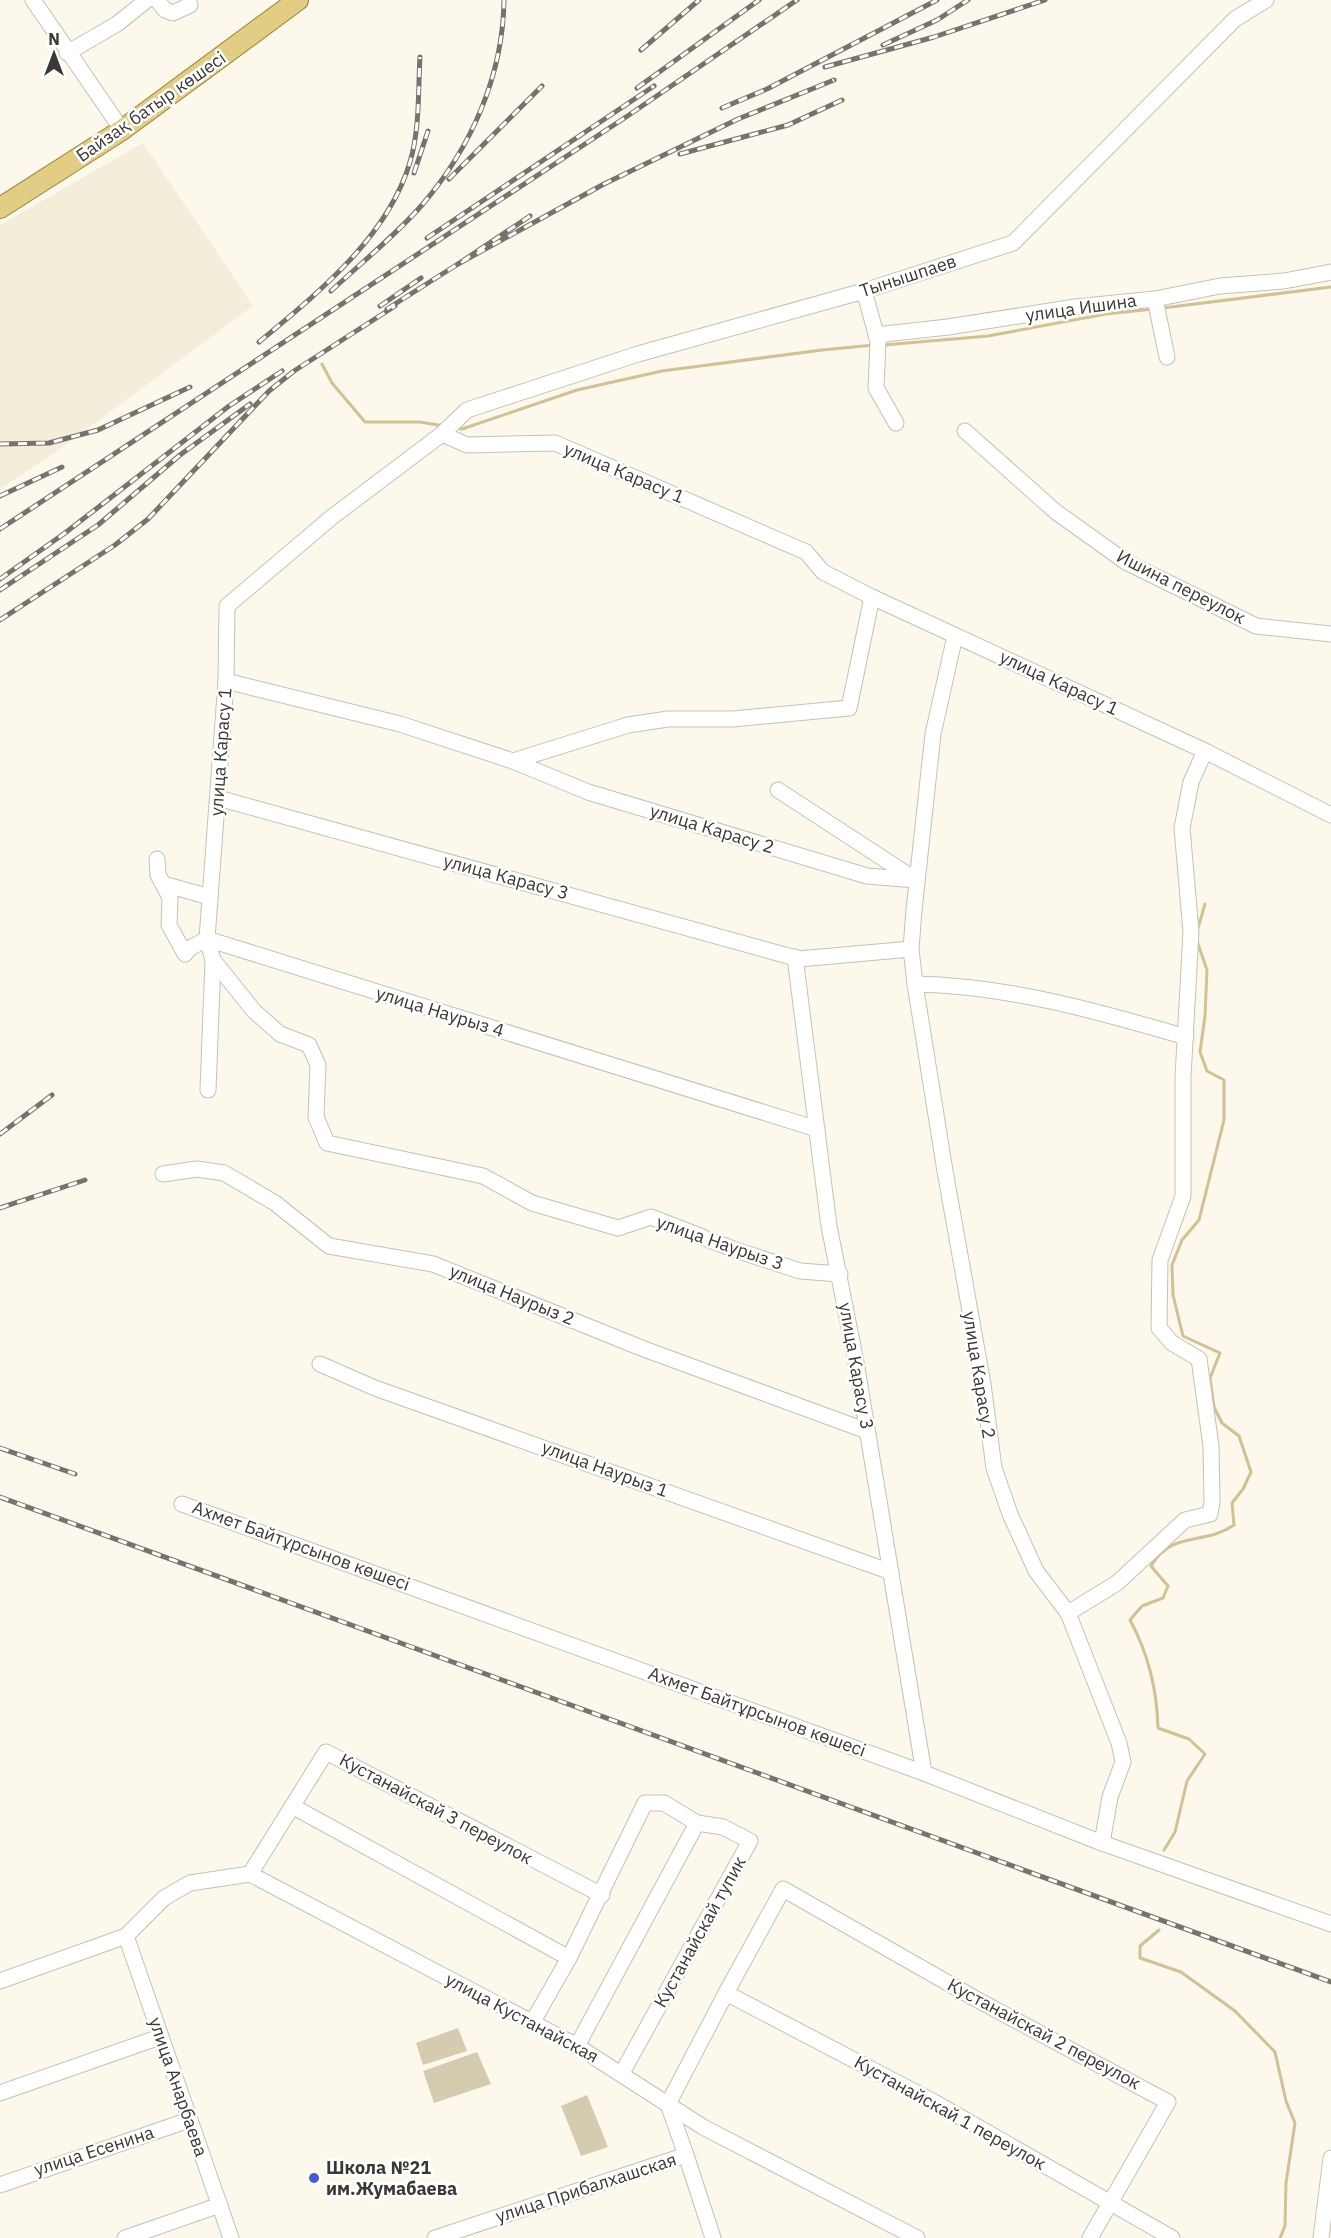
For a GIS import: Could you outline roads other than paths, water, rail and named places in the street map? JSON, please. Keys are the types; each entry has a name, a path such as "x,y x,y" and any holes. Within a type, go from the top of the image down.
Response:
{"main road":[{"name":"Байзақ батыр көшесі","path":"0,208 122,130 298,0"}],"street":[{"path":"33,0 122,130"},
{"path":"68,53 117,24 147,0"},
{"path":"157,0 165,10 172,13 189,5"},
{"name":"Тынышпаев","path":"442,434 467,410 638,354 864,291 1013,243 1235,19 1266,0"},
{"name":"улица Ишина","path":"878,344 948,327 1086,306 1155,299 1220,286 1284,281 1331,272"},
{"path":"864,291 878,344 876,388 896,423"},
{"path":"1155,299 1167,357"},
{"name":"Ишина переулок","path":"965,431 1056,512 1126,562 1256,626 1331,634"},
{"name":"улица Карасу 1","path":"207,939 226,681 227,606 332,517 442,434 467,446 555,443 806,552 823,572 872,597 1205,751 1331,815"},
{"path":"513,761 628,725 668,718 733,719 849,708 858,651 872,597"},
{"name":"улица Карасу 2","path":"955,636 933,734 916,880 911,949 915,984 983,1384 994,1468 1010,1514 1036,1571 1068,1613 1119,1743 1123,1762 1110,1797 1102,1843"},
{"name":"улица Карасу 2","path":"226,681 400,724 513,761 588,792 867,876 916,880"},
{"path":"1068,1613 1117,1583 1185,1520 1210,1514 1212,1502 1211,1446 1199,1359 1172,1343 1159,1328 1160,1260 1183,1196 1183,1077 1191,932 1182,828 1191,782 1205,751"},
{"path":"778,789 916,880"},
{"name":"улица Карасу 3","path":"218,798 795,957 911,949"},
{"path":"157,859 158,875 170,898 169,925 184,954 207,939 213,960 208,1090"},
{"path":"163,884 210,897"},
{"name":"улица Наурыз 4","path":"207,939 817,1129"},
{"name":"улица Карасу 3","path":"795,957 829,1226 840,1274 924,1773"},
{"name":"улица Наурыз 3","path":"213,960 254,1011 280,1034 309,1045 318,1065 316,1117 327,1143 483,1176 532,1203 618,1228 651,1217 733,1249 800,1271 840,1274"},
{"path":"915,984 960,985 1020,994 1101,1012 1186,1037"},
{"name":"улица Наурыз 2","path":"163,1174 197,1169 225,1173 275,1203 329,1246 434,1264 644,1349 867,1431"},
{"name":"улица Наурыз 1","path":"320,1364 375,1388 891,1572"},
{"name":"Ахмет Байтұрсынов көшесі","path":"182,1504 924,1773 1102,1843 1331,1924"},
{"name":"Кустанайскай 3 переулок","path":"250,1874 326,1752 602,1895"},
{"name":"Кустанайскай тупик","path":"532,2023 602,1895 645,1803 664,1803 696,1823 723,1827 750,1841 622,2073"},
{"path":"292,1806 569,1958"},
{"path":"577,2046 696,1823"},
{"path":"0,1981 126,1936 164,1898 190,1883 250,1874"},
{"name":"улица Кустанайская","path":"250,1874 577,2046 703,2127 917,2238"},
{"name":"Кустанайскай 2 переулок","path":"726,1992 783,1889 976,1999 1168,2102 1090,2238"},
{"name":"улица Анарбаева","path":"126,1936 231,2238"},
{"path":"668,2104 726,1992"},
{"name":"Кустанайскай 1 переулок","path":"726,1992 934,2102 1172,2238"},
{"path":"0,2093 160,2037"},
{"name":"улица Прибалхашская","path":"435,2238 686,2155 668,2104"},
{"name":"улица Есенина","path":"0,2185 189,2120"},
{"path":"686,2155 713,2238"},
{"path":"1321,2238 1328,2199 1331,2158"},
{"path":"125,2238 220,2205"}],"waterway":[{"path":"1163,308 1331,287"},
{"path":"884,345 988,336 1106,314 1154,309"},
{"path":"456,428 462,429 577,390 662,371 874,345"},
{"path":"322,364 332,383 365,422 420,422 444,426"},
{"path":"1198,928 1205,904"},
{"path":"1164,1850 1175,1832 1187,1781 1205,1754 1189,1739 1158,1728 1156,1700 1150,1672 1142,1645 1130,1620 1142,1606 1163,1598 1168,1586 1151,1566 1159,1555 1169,1547 1223,1531 1234,1525 1232,1503 1243,1489 1251,1472 1239,1436 1222,1423 1214,1407 1210,1378 1220,1353 1183,1336 1173,1295 1172,1265 1182,1240 1199,1220 1224,1120 1224,1080 1207,1071 1200,1052 1205,1016 1207,970 1197,941"},
{"path":"1159,1930 1140,1946 1140,1958 1181,1972 1235,2011 1275,2052 1286,2101 1295,2123 1286,2183 1285,2226 1280,2238"}],"railway":[{"path":"331,291 412,216 440,183 455,160 481,110 491,83 498,56 504,0"},
{"path":"641,50 699,0"},
{"path":"637,88 759,0"},
{"path":"0,529 626,117 797,0"},
{"path":"722,108 767,89 937,0"},
{"path":"883,45 937,20 968,0"},
{"path":"825,67 934,37 1045,0"},
{"path":"259,342 304,304 348,262 368,239 400,189 410,162 417,123 420,57"},
{"path":"530,216 458,264 604,184 738,119 834,80"},
{"path":"449,179 542,86"},
{"path":"427,238 654,86"},
{"path":"680,154 788,125 842,100"},
{"path":"414,173 428,131"},
{"path":"387,309 458,264"},
{"path":"380,306 421,278"},
{"path":"0,620 115,545 148,519 269,391 294,371 395,306"},
{"path":"0,579 65,533 229,406 282,371"},
{"path":"0,444 49,443 98,430 190,387"},
{"path":"0,590 98,525 180,455 250,404"},
{"path":"0,496 62,467"},
{"path":"0,1134 52,1095"},
{"path":"0,1208 85,1180"},
{"path":"0,1448 75,1474"},
{"path":"0,1497 1331,1982"}],"place":[{"name":"Школа №21 им.Жумабаева","path":"314,2178"}]}
